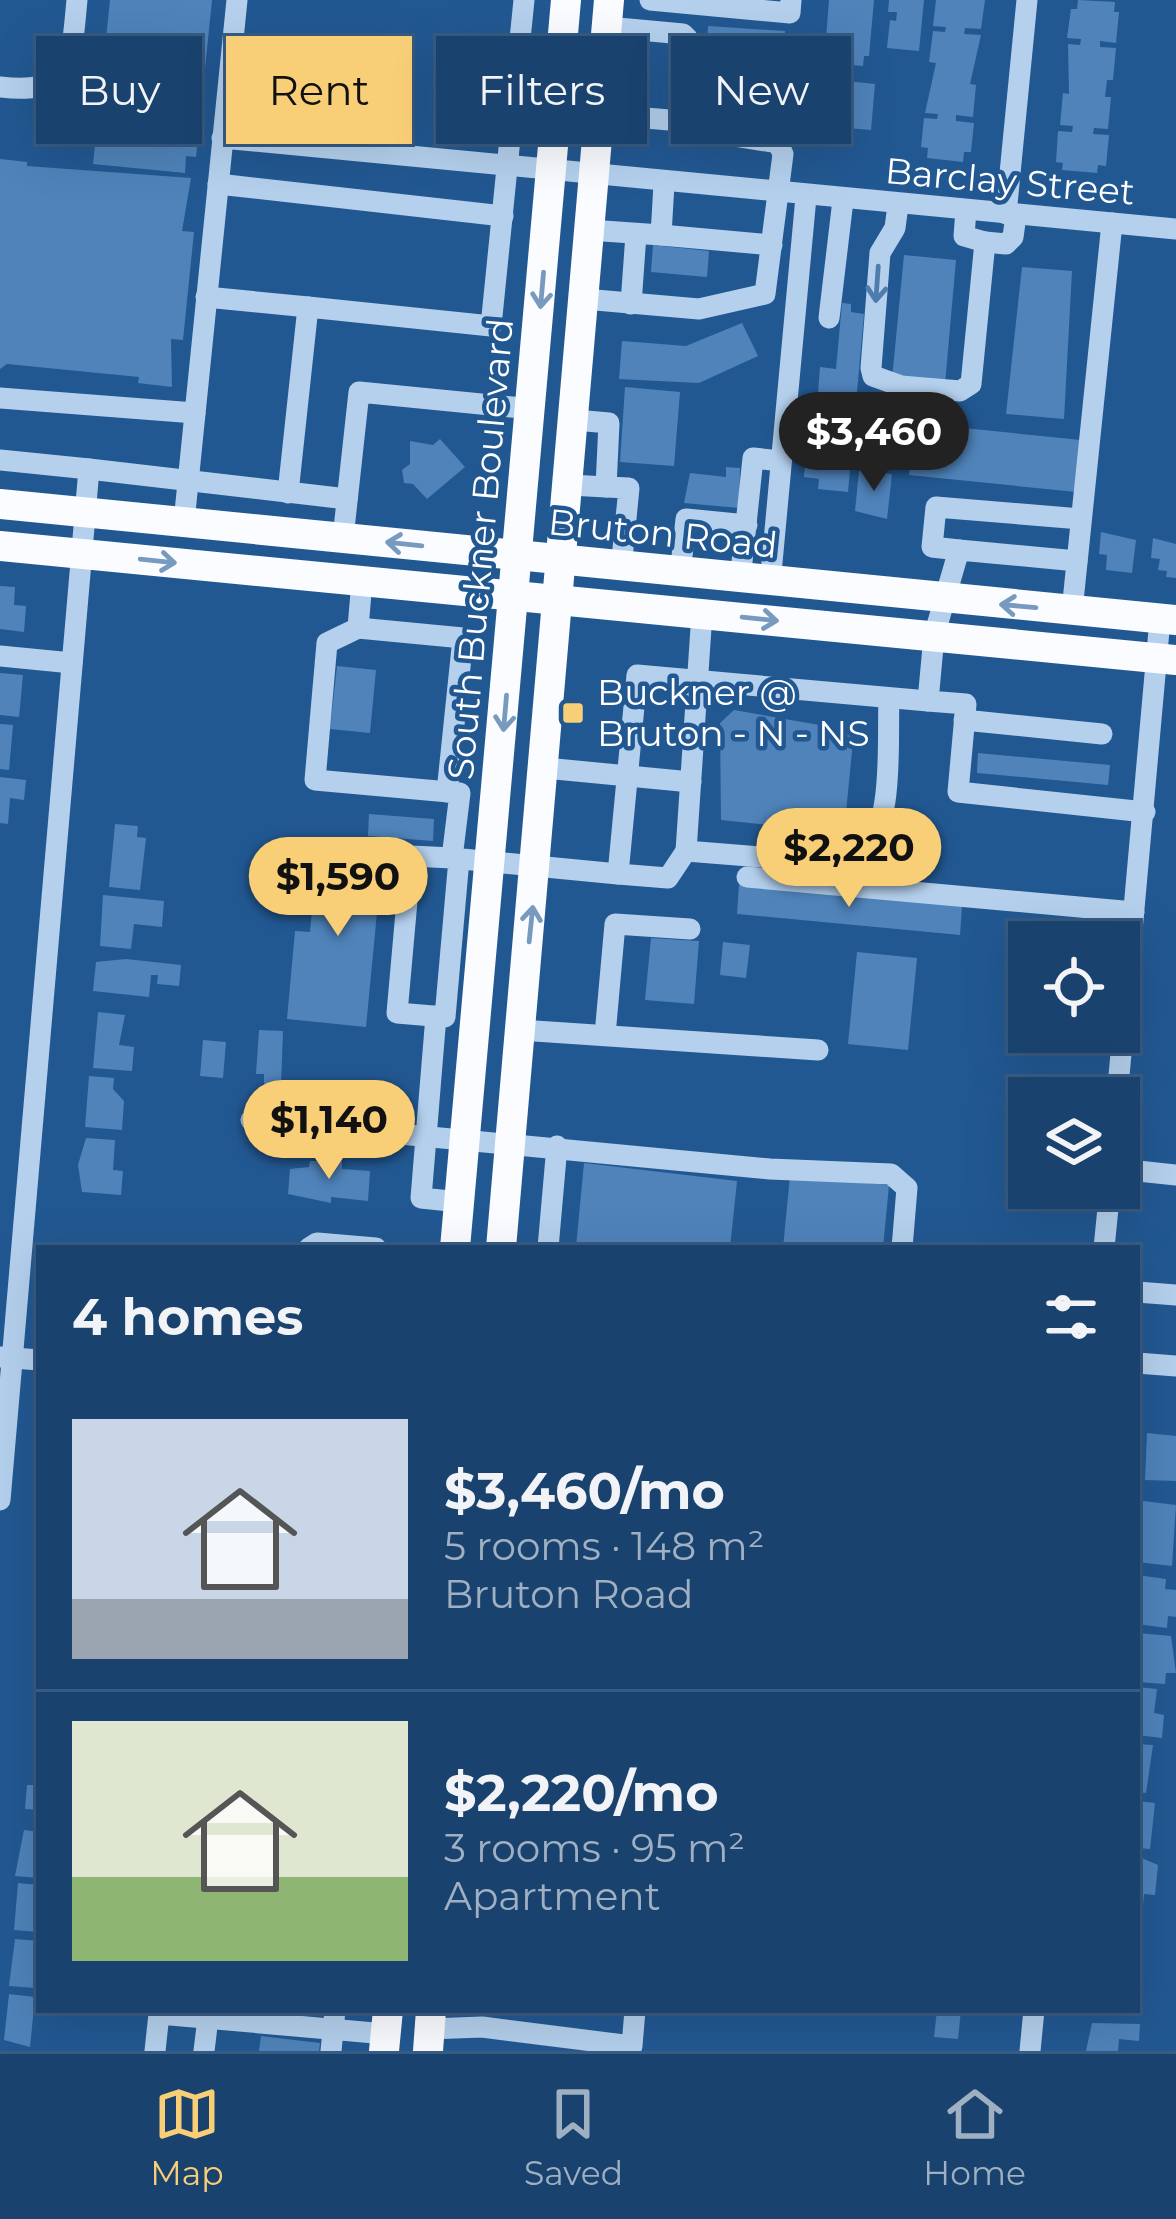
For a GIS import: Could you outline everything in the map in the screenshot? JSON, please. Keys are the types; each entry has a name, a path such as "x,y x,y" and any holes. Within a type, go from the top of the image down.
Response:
{"main road":[{"name":"South Buckner Boulevard","path":"455,1245 517,596 566,0"},
{"path":"501,1245 564,563 596,144"},
{"name":"Bruton Road","path":"0,504 1168,620"},
{"name":"Bruton Road","path":"0,546 1167,659"}],"street":[{"path":"0,86 34,89 58,79 71,57 76,0"},
{"path":"184,522 237,0"},
{"path":"206,297 490,326 524,0"},
{"path":"650,0 790,13 791,0"},
{"path":"966,210 964,236 1006,244 1012,237 1027,0"},
{"path":"608,13 679,36"},
{"name":"Barclay Street","path":"222,138 664,184 1176,229"},
{"path":"765,294 783,154 778,144"},
{"path":"218,184 503,216"},
{"path":"661,236 664,184"},
{"path":"755,582 778,502 806,197"},
{"path":"829,319 843,200"},
{"path":"898,205 895,228 880,253 873,376 901,386 967,390 985,242"},
{"path":"1072,610 1112,223"},
{"path":"590,230 772,245"},
{"path":"631,304 636,234"},
{"path":"765,294 794,323"},
{"path":"584,299 699,309 765,294"},
{"path":"288,493 308,307"},
{"path":"344,538 359,392 532,409"},
{"path":"0,398 195,413"},
{"path":"575,420 609,423 606,487"},
{"path":"755,582 747,525 754,458 781,461"},
{"path":"0,460 347,500"},
{"path":"0,1496 6,1357 24,1223 88,469"},
{"path":"570,485 629,488 621,569"},
{"path":"750,499 778,502"},
{"path":"1077,561 932,547 936,507 1082,519"},
{"path":"680,575 686,519 747,525"},
{"path":"928,701 934,637 959,550"},
{"path":"358,628 362,581"},
{"path":"477,1019 398,1013 411,856 668,878 686,851 702,613"},
{"path":"1119,1077 1168,620"},
{"path":"460,1202 421,1198 456,859 453,793 463,638 358,628 327,643 315,780 453,793 497,797"},
{"path":"0,656 72,663"},
{"path":"618,874 637,675 965,704 958,792 1145,812"},
{"path":"686,851 860,865 877,844 884,806 890,698"},
{"path":"964,720 1102,734"},
{"path":"545,768 691,782"},
{"path":"747,877 1134,912"},
{"path":"605,1035 615,924 690,929"},
{"path":"520,1030 818,1051"},
{"path":"250,1120 900,1176 908,1188 902,1245"},
{"path":"548,1245 556,1146"},
{"path":"1140,1171 1176,1175"},
{"path":"1104,1245 1107,1209"},
{"path":"0,1221 24,1223"},
{"path":"1140,1292 1176,1295"},
{"path":"6,1357 36,1360"},
{"path":"1140,1363 1176,1366"},
{"path":"429,2030 483,2018 632,2046 635,2013"},
{"path":"1030,2051 1034,2013"},
{"path":"155,2051 159,2014 386,2032"},
{"path":"205,2051 208,2018"}],"building":[{"path":"110,0 212,0 202,98 202,36 106,36"},
{"path":"829,0 874,0 869,56 864,56 863,66 851,65 851,36 826,36"},
{"path":"889,0 924,0 919,51 887,48 890,20 896,21 897,12 888,12"},
{"path":"936,0 985,0 981,29 965,28 964,34 981,35 970,84 976,85 973,117 956,115 956,121 974,123 971,152 964,152 963,162 927,158 928,148 921,147 924,118 937,119 938,114 925,113 936,63 929,62 933,31 945,32 946,27 933,26"},
{"path":"1078,0 1115,2 1114,12 1119,12 1116,43 1100,41 1100,47 1116,48 1113,80 1107,80 1105,97 1111,97 1108,129 1094,128 1093,134 1109,135 1106,166 1098,165 1097,173 1062,170 1063,163 1056,162 1058,131 1072,132 1073,126 1060,125 1063,93 1069,94 1068,44 1080,45 1081,39 1067,38 1071,9 1077,9"},
{"path":"708,26 785,31 785,36 707,36"},
{"path":"851,81 875,84 871,130 851,128"},
{"path":"95,144 197,144 196,157 186,156 185,173 93,164"},
{"path":"0,159 27,162 27,166 191,178 182,231 194,232 183,340 171,339 172,387 138,383 139,377 7,364 0,369"},
{"path":"653,245 709,251 707,277 651,272"},
{"path":"904,255 956,260 945,384 892,379"},
{"path":"1022,267 1072,271 1064,419 1006,414"},
{"path":"842,303 851,304 851,312 864,314 848,492 818,489 819,479 804,477 805,465 813,459 820,367 836,369"},
{"path":"742,323 758,356 699,383 619,379 622,341 686,346"},
{"path":"625,387 680,392 674,466 620,462"},
{"path":"914,423 1081,440 1076,492 909,475"},
{"path":"440,439 465,467 427,499 413,484 404,483 402,470 410,464 410,441 433,445"},
{"path":"726,467 740,468 739,508 684,503 690,473 726,477"},
{"path":"859,471 892,474 887,519 855,511"},
{"path":"1101,532 1136,540 1132,573 1106,570 1107,555 1099,554"},
{"path":"1153,538 1176,544 1176,578 1166,577 1167,571 1158,570 1160,559 1151,558"},
{"path":"0,586 15,587 14,605 26,606 24,632 0,629"},
{"path":"337,666 376,670 370,733 330,729"},
{"path":"0,673 23,675 19,717 0,715"},
{"path":"734,710 854,731 844,833 834,831 832,850 804,848 806,829 721,820 720,723"},
{"path":"0,724 13,725 9,770 0,769"},
{"path":"978,753 1110,765 1108,785 977,773"},
{"path":"0,777 26,780 24,800 10,798 8,824 0,823"},
{"path":"369,814 434,819 433,841 368,836"},
{"path":"115,824 138,826 137,837 146,838 140,890 109,887"},
{"path":"318,844 383,850 366,1027 287,1019 295,931 310,932"},
{"path":"739,884 962,906 960,935 737,914"},
{"path":"103,895 164,901 162,927 134,924 131,949 100,946"},
{"path":"651,938 699,941 694,1004 645,1000"},
{"path":"723,942 750,945 746,978 720,975"},
{"path":"857,952 917,958 908,1050 848,1044"},
{"path":"126,959 181,965 179,986 157,984 158,975 151,975 149,997 93,991 96,962"},
{"path":"98,1012 125,1015 119,1045 134,1047 132,1071 93,1068"},
{"path":"259,1030 283,1031 281,1085 264,1084 264,1074 256,1074"},
{"path":"203,1040 226,1042 223,1078 200,1076"},
{"path":"89,1076 114,1078 113,1089 124,1101 122,1130 85,1127"},
{"path":"86,1138 115,1140 113,1170 123,1171 121,1195 82,1192 78,1165"},
{"path":"310,1161 342,1161 342,1169 370,1171 368,1201 331,1197 331,1203 288,1194 290,1169 309,1167"},
{"path":"584,1163 737,1181 730,1245 576,1245"},
{"path":"790,1176 889,1185 883,1245 783,1245"},
{"path":"1147,1433 1176,1436 1176,1481 1145,1480"},
{"path":"1143,1501 1176,1505 1172,1566 1140,1562"},
{"path":"1140,1575 1166,1579 1165,1589 1176,1590 1176,1617 1168,1616 1167,1628 1140,1624"},
{"path":"1140,1633 1171,1636 1176,1673 1166,1673 1165,1684 1140,1682"},
{"path":"1140,1687 1157,1689 1154,1713 1164,1715 1162,1738 1140,1735"},
{"path":"1140,1744 1153,1745 1146,1793 1140,1792"},
{"path":"36,1762 36,1810 25,1809 27,1785 34,1785"},
{"path":"1140,1801 1155,1803 1150,1849 1140,1848"},
{"path":"24,1830 36,1832 36,1878 15,1876"},
{"path":"1140,1857 1158,1865 1155,1895 1144,1894 1143,1905"},
{"path":"18,1883 36,1885 36,1932 14,1930"},
{"path":"15,1939 36,1941 35,1988 9,1986"},
{"path":"9,1994 35,1997 30,2047 4,2040"},
{"path":"937,2013 961,2013 958,2039 934,2037"},
{"path":"1092,2023 1140,2024 1139,2041 1119,2039 1118,2051 1086,2051"},
{"path":"261,2036 320,2043 319,2051 259,2051"}],"place":[{"name":"Buckner @ Bruton - N - NS","path":"573,713"}]}
